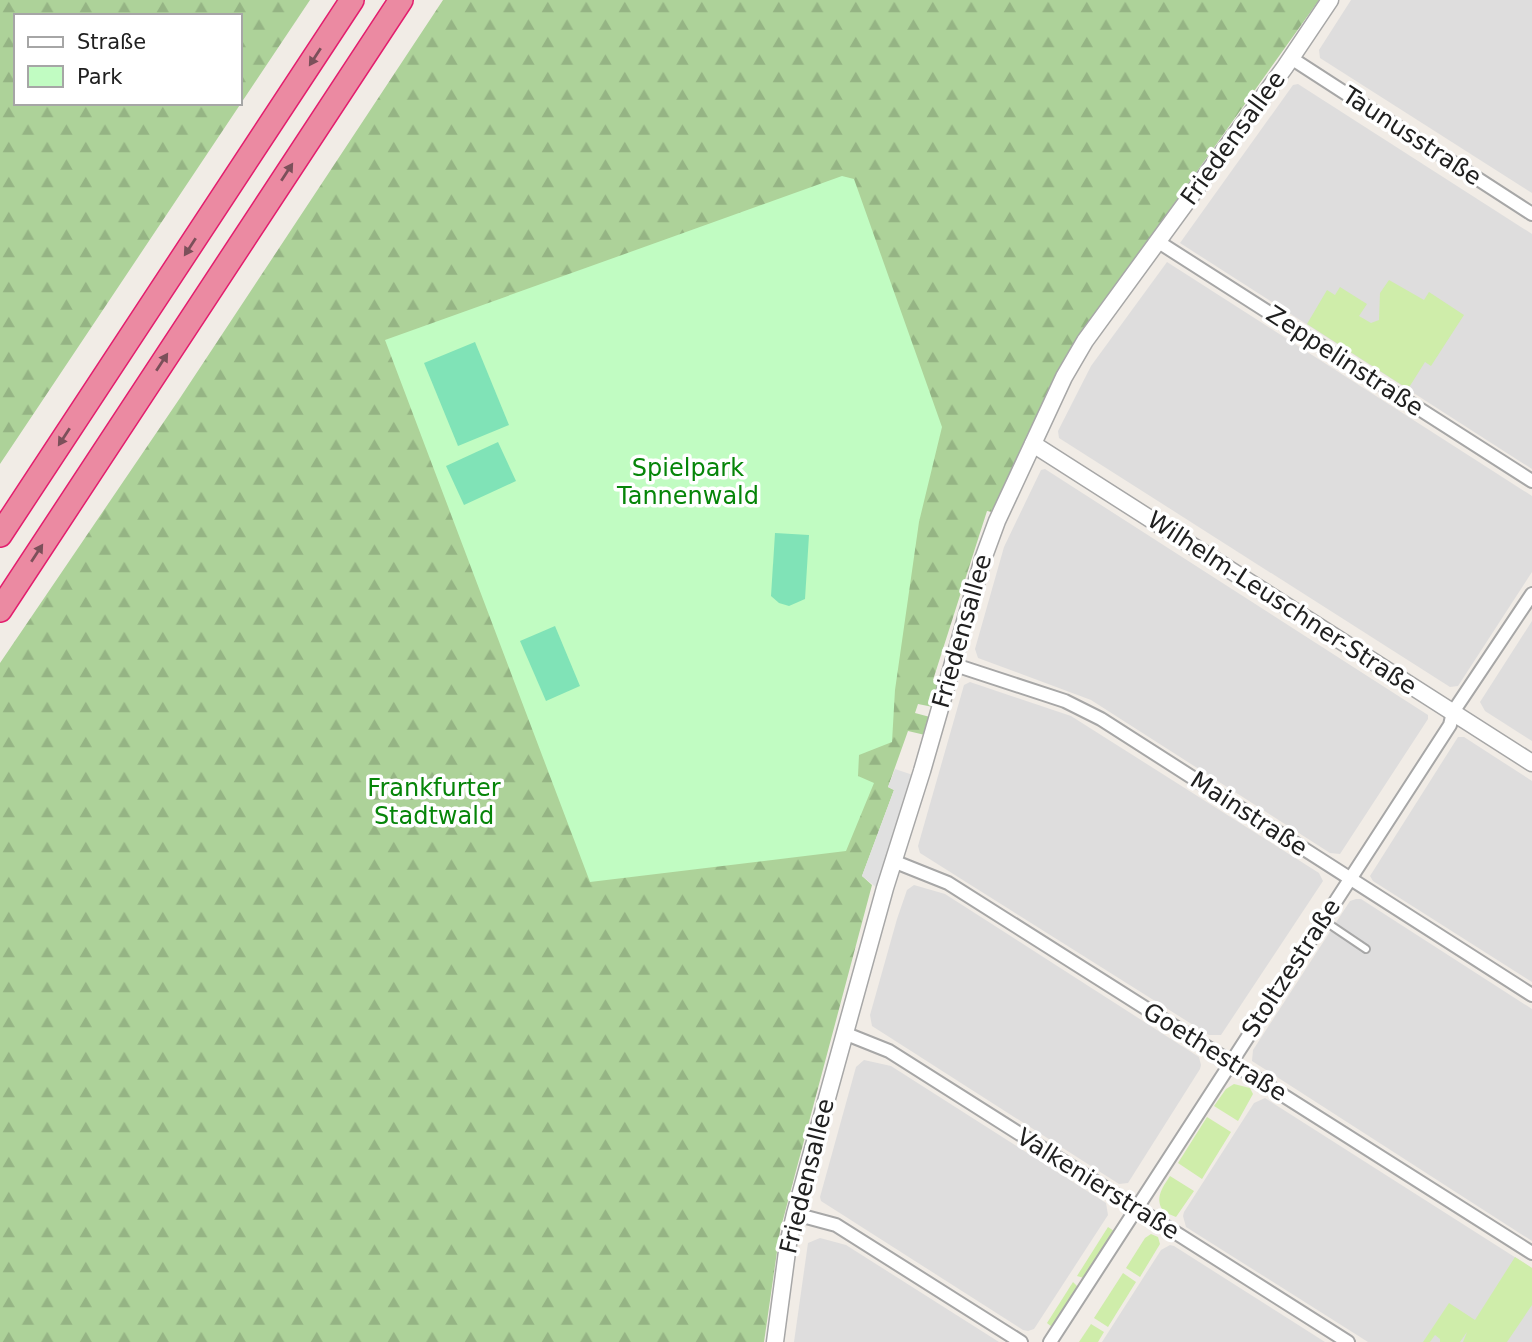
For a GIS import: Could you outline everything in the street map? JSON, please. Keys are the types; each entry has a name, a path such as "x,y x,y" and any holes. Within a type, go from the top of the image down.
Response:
{"highway":[{"path":"0,535 352,0"},
{"path":"0,610 401,0"}],"street":[{"name":"Friedensallee","path":"775,1342 788,1244 795,1214 844,1033 989,540 1074,359 1292,58 1330,0"},
{"name":"Taunusstraße","path":"1292,58 1532,214"},
{"name":"Zeppelinstraße","path":"1157,241 1532,481"},
{"name":"Wilhelm-Leuschner-Straße","path":"1032,444 1532,763"},
{"name":"Stoltzestraße","path":"1050,1342 1450,725 1453,712 1532,594"},
{"name":"Mainstraße","path":"951,664 1082,708 1532,995"},
{"name":"Goethestraße","path":"894,861 948,883 1532,1253"},
{"name":"Valkenierstraße","path":"844,1033 889,1051 1348,1342"},
{"path":"795,1214 836,1225 1021,1342"}],"lane":[{"path":"1323,920 1366,949"}],"shaded area":[{"path":"1351,0 1532,0 1532,193 1320,58 1319,50"},
{"path":"1298,84 1532,234 1532,469 1180,243 1293,85"},
{"path":"1167,262 1532,496 1532,572 1458,686 1450,687 1059,438 1058,431 1091,366"},
{"path":"1045,469 1428,715 1428,719 1340,854 1330,853 1091,700 978,658 975,649 1004,547 1041,470"},
{"path":"1532,621 1532,741 1485,711 1480,702"},
{"path":"970,682 1071,716 1319,873 1323,881 1221,1035 1209,1035 920,853 918,846 964,685"},
{"path":"1458,737 1464,737 1532,781 1532,982 1373,881 1370,876"},
{"path":"895,769 913,775 876,887 862,876 894,790 888,787"},
{"path":"914,885 945,894 1199,1057 1200,1069 1128,1183 1119,1184 872,1026 870,1015 897,919 907,890"},
{"path":"1361,899 1532,1009 1532,1241 1252,1061 1253,1050 1350,901"},
{"path":"864,1060 891,1066 1106,1203 1108,1215 1034,1329 1023,1330 821,1201 856,1067"},
{"path":"1265,1098 1532,1268 1532,1342 1368,1342 1186,1227 1184,1212 1254,1103"},
{"path":"820,1238 846,1245 999,1342 794,1342 808,1243"},
{"path":"1170,1245 1325,1342 1102,1342 1161,1250"}],"green space":[{"path":"0,0 310,0 242,102 242,14 14,14 14,105 240,105 0,464"},
{"name":"Frankfurter Stadtwald","path":"443,0 1319,0 1067,354 992,512 987,511 933,680 939,682 933,707 918,704 915,713 930,717 925,735 908,731 888,787 894,790 862,876 872,885 780,1231 764,1342 0,1342 0,663 180,398"},
{"name":"Spielpark Tannenwald","path":"842,176 854,179 942,427 919,522 895,690 892,742 859,755 858,776 874,783 846,851 590,882 385,340"},
{"path":"1389,280 1424,300 1429,292 1464,315 1431,366 1425,362 1408,389 1307,324 1327,290 1335,295 1340,287 1367,304 1359,316 1371,323 1379,320 1380,293"},
{"path":"475,342 509,425 458,446 424,363"},
{"path":"498,442 516,481 464,505 446,466"},
{"path":"775,533 809,535 805,599 789,606 779,603 771,596"},
{"path":"555,626 580,686 546,701 520,641"},
{"path":"1234,1084 1250,1088 1253,1094 1238,1121 1214,1106 1226,1089"},
{"path":"1207,1117 1231,1132 1202,1179 1178,1163"},
{"path":"1170,1176 1194,1191 1176,1217 1164,1212 1159,1198"},
{"path":"1108,1227 1114,1231 1084,1278 1077,1276"},
{"path":"1151,1234 1158,1237 1160,1244 1140,1277 1126,1268 1145,1238"},
{"path":"1515,1257 1532,1268 1532,1305 1507,1342 1463,1342 1467,1332 1460,1342 1440,1342 1435,1335 1430,1342 1423,1342 1449,1303 1475,1320"},
{"path":"1123,1273 1136,1282 1108,1327 1094,1318"},
{"path":"1073,1282 1078,1287 1052,1327 1047,1323"},
{"path":"1091,1324 1104,1332 1098,1342 1079,1342"}]}
